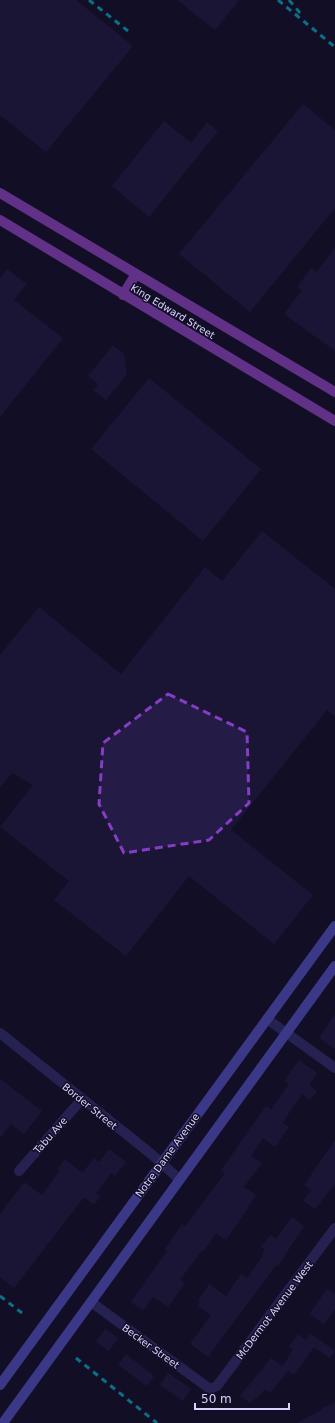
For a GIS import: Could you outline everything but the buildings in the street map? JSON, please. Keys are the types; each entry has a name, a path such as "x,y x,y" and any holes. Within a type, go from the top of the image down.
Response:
{"main road":[{"name":"King Edward Street","path":"0,194 335,392"},
{"name":"King Edward Street","path":"0,220 335,421"},
{"path":"123,295 136,274"},
{"name":"Notre Dame Avenue","path":"0,1385 335,926"},
{"path":"3,1423 335,966"}],"street":[{"path":"267,1019 335,1068"},
{"name":"Border Street","path":"0,1033 162,1163 179,1179"},
{"name":"Tabu Ave","path":"19,1171 82,1098"},
{"name":"McDermot Avenue West","path":"210,1389 217,1386 335,1228"},
{"name":"Becker Street","path":"91,1302 210,1389"}],"highlighted area":[{"path":"168,694 247,732 249,803 209,840 124,853 99,804 103,743"}],"railway":[{"path":"89,0 128,31"},
{"path":"278,0 335,47"},
{"path":"289,0 301,14"},
{"path":"0,1296 22,1313"},
{"path":"76,1358 157,1423"}]}
